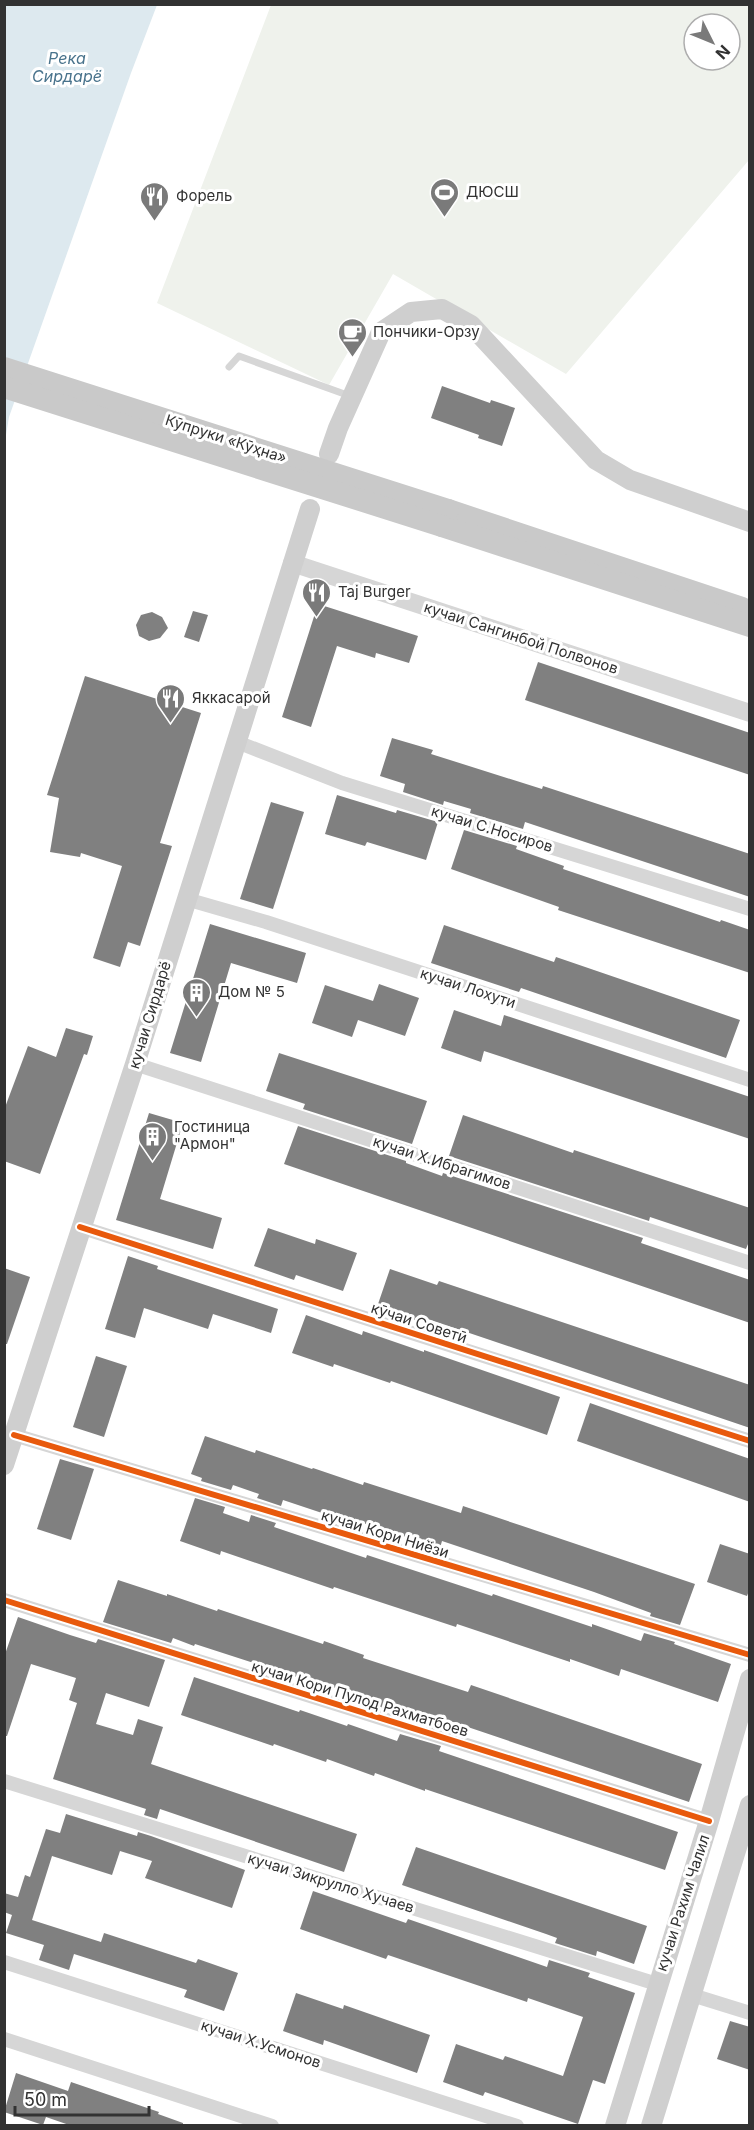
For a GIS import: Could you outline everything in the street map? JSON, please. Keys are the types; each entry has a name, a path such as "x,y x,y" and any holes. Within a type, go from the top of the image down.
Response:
{"main road":[{"path":"329,454 381,332 411,312 442,309 471,325 596,460 630,480 750,522"},
{"name":"Кӯпруки «Кӯҳна»","path":"4,368 445,518"},
{"name":"Кӯпруки «Кӯҳна»","path":"4,387 445,518"},
{"name":"кучаи Сирдарё","path":"4,1465 135,1064 310,509"},
{"path":"445,518 750,610"},
{"path":"445,518 750,626"},
{"name":"кучаи Рахим Чалил","path":"615,2126 709,1821 750,1679"},
{"path":"651,2126 745,1833 750,1805"}],"street":[{"name":"кучаи Сангинбой Полвонов","path":"292,563 750,713"},
{"name":"кучаи С.Носиров","path":"237,742 342,783 750,909"},
{"name":"кучаи Лохути","path":"186,899 277,926 750,1080"},
{"name":"кучаи Х.Ибрагимов","path":"135,1064 750,1263"},
{"name":"кӯчаи Советӣ","path":"80,1227 750,1442"},
{"name":"кучаи Кори Ниёзи","path":"14,1435 750,1655"},
{"name":"кучаи Кори Пулод Рахматбоев","path":"4,1600 709,1821"},
{"name":"кучаи Зикрулло Хучаев","path":"4,1780 657,1984"},
{"name":"кучаи Х.Усмонов","path":"4,1962 517,2126"},
{"path":"692,1995 750,2013"},
{"path":"4,2039 272,2126"}],"lane":[{"path":"229,367 239,356 352,397"}],"shaded area":[{"name":"ДЮСШ","path":"271,5 749,5 749,160 566,374 393,274 329,385 157,303"}],"water":[{"name":"Река Сирдарё","path":"5,5 157,5 9,417 6,435 5,483"}],"building":[{"path":"442,386 490,403 491,400 515,408 502,446 431,418"},
{"path":"318,604 418,636 409,663 376,653 375,658 337,646 311,727 282,717"},
{"path":"193,611 208,615 199,642 184,637"},
{"path":"152,612 162,617 168,628 160,638 149,641 139,636 136,625 141,615"},
{"path":"538,662 750,733 750,775 525,700"},
{"path":"85,676 201,713 160,843 172,846 140,946 128,942 120,967 93,958 122,866 81,853 80,857 50,852 59,798 47,795"},
{"path":"392,738 433,750 431,754 542,789 543,786 750,854 750,897 525,822 523,829 470,813 471,809 444,801 443,805 403,792 405,784 380,776"},
{"path":"337,795 396,813 397,810 438,822 426,860 367,842 365,846 325,834"},
{"path":"271,802 304,812 273,909 240,899"},
{"path":"464,830 517,846 516,849 564,866 563,869 750,930 750,973 558,910 559,907 451,869"},
{"name":"Дом № 5","path":"210,924 306,953 297,983 231,963 201,1062 170,1053"},
{"path":"444,925 554,962 556,957 740,1020 726,1058 521,988 519,992 431,963"},
{"path":"379,984 419,998 405,1036 358,1020 352,1037 312,1023 325,985 373,1001"},
{"path":"454,1010 501,1026 504,1015 750,1097 750,1139 484,1051 481,1062 441,1048"},
{"path":"66,1028 93,1036 87,1055 84,1054 40,1174 4,1161 4,1110 28,1046 56,1057"},
{"path":"279,1053 427,1101 412,1144 303,1109 305,1104 266,1091"},
{"name":"Гостиница \"Армон\"","path":"149,1113 183,1123 160,1199 222,1218 213,1249 116,1220"},
{"path":"463,1115 573,1153 574,1150 750,1208 750,1239 746,1249 650,1217 649,1221 449,1156"},
{"path":"298,1126 406,1161 406,1163 442,1176 443,1173 643,1238 641,1243 750,1280 750,1323 284,1164"},
{"path":"268,1228 315,1244 316,1239 357,1253 343,1291 296,1275 294,1280 254,1266"},
{"path":"128,1256 158,1266 157,1269 278,1309 271,1333 213,1314 208,1329 144,1308 135,1338 105,1329"},
{"path":"4,1268 30,1277 7,1344 4,1344"},
{"path":"390,1269 437,1285 439,1281 750,1385 750,1428 419,1316 417,1321 377,1307"},
{"path":"306,1315 362,1335 363,1331 424,1352 424,1350 560,1397 547,1435 391,1381 390,1383 334,1364 333,1367 292,1353"},
{"path":"96,1356 127,1366 104,1437 73,1427"},
{"path":"590,1403 750,1459 750,1502 577,1441"},
{"path":"205,1436 255,1453 256,1450 363,1485 364,1482 461,1513 463,1506 695,1584 680,1625 650,1616 651,1613 594,1592 442,1541 440,1548 283,1500 281,1506 257,1498 259,1494 233,1485 231,1490 201,1481 202,1478 191,1474"},
{"path":"60,1459 94,1469 71,1540 37,1529"},
{"path":"195,1498 225,1507 223,1513 249,1522 251,1515 276,1523 274,1527 366,1558 367,1555 592,1627 592,1624 641,1641 644,1633 675,1642 674,1644 731,1664 718,1702 621,1669 619,1676 570,1659 570,1662 457,1624 456,1627 221,1551 220,1555 180,1541"},
{"path":"720,1544 750,1554 750,1588 747,1596 707,1582"},
{"path":"118,1580 217,1611 218,1609 323,1644 324,1641 364,1655 363,1658 468,1692 471,1685 702,1764 689,1802 450,1721 447,1729 358,1699 359,1696 298,1675 297,1677 173,1638 171,1643 103,1622"},
{"path":"18,1617 96,1643 98,1639 165,1660 149,1707 106,1693 96,1724 133,1735 138,1719 163,1727 151,1764 357,1834 344,1872 160,1809 157,1819 144,1815 146,1809 53,1779 77,1703 69,1700 76,1678 31,1664 7,1736 4,1736 4,1657"},
{"path":"194,1677 299,1712 300,1710 347,1726 348,1724 397,1741 400,1734 441,1746 439,1751 678,1832 665,1870 425,1789 425,1791 375,1773 374,1776 327,1759 326,1762 274,1744 273,1746 181,1715"},
{"path":"66,1814 137,1836 138,1832 151,1836 245,1870 232,1908 145,1878 152,1861 120,1851 112,1875 52,1856 32,1920 101,1942 104,1933 196,1963 198,1959 238,1973 224,2011 184,1997 187,1990 74,1954 69,1970 39,1960 44,1945 6,1933 12,1915 4,1912 4,1893 18,1897 25,1875 30,1877 46,1829 60,1833"},
{"path":"416,1847 647,1926 634,1964 597,1951 596,1956 555,1943 557,1938 402,1885"},
{"path":"313,1891 406,1923 408,1919 547,1967 549,1960 590,1973 588,1977 635,1993 605,2084 593,2080 578,2124 485,2092 483,2096 443,2082 456,2044 503,2060 505,2056 563,2076 583,2017 528,1998 527,2002 388,1955 386,1959 300,1929"},
{"path":"296,1993 343,2009 344,2005 430,2035 417,2073 324,2040 323,2045 283,2031"},
{"path":"730,2021 750,2027 750,2070 717,2059"},
{"path":"16,2073 68,2091 71,2082 159,2112 158,2114 183,2123 183,2126 72,2126 46,2117 43,2125 4,2112"}],"cycle path":[{"path":"80,1227 750,1441"},
{"path":"14,1435 750,1655"},
{"path":"4,1600 709,1821"}],"place":[{"name":"ДЮСШ","path":"445,218"},
{"name":"Форель","path":"155,222"},
{"name":"Пончики-Орзу","path":"352,358"},
{"name":"Taj Burger","path":"317,618"},
{"name":"Яккасарой","path":"171,724"},
{"name":"Дом № 5","path":"197,1018"},
{"name":"Гостиница \"Армон\"","path":"153,1162"}]}
